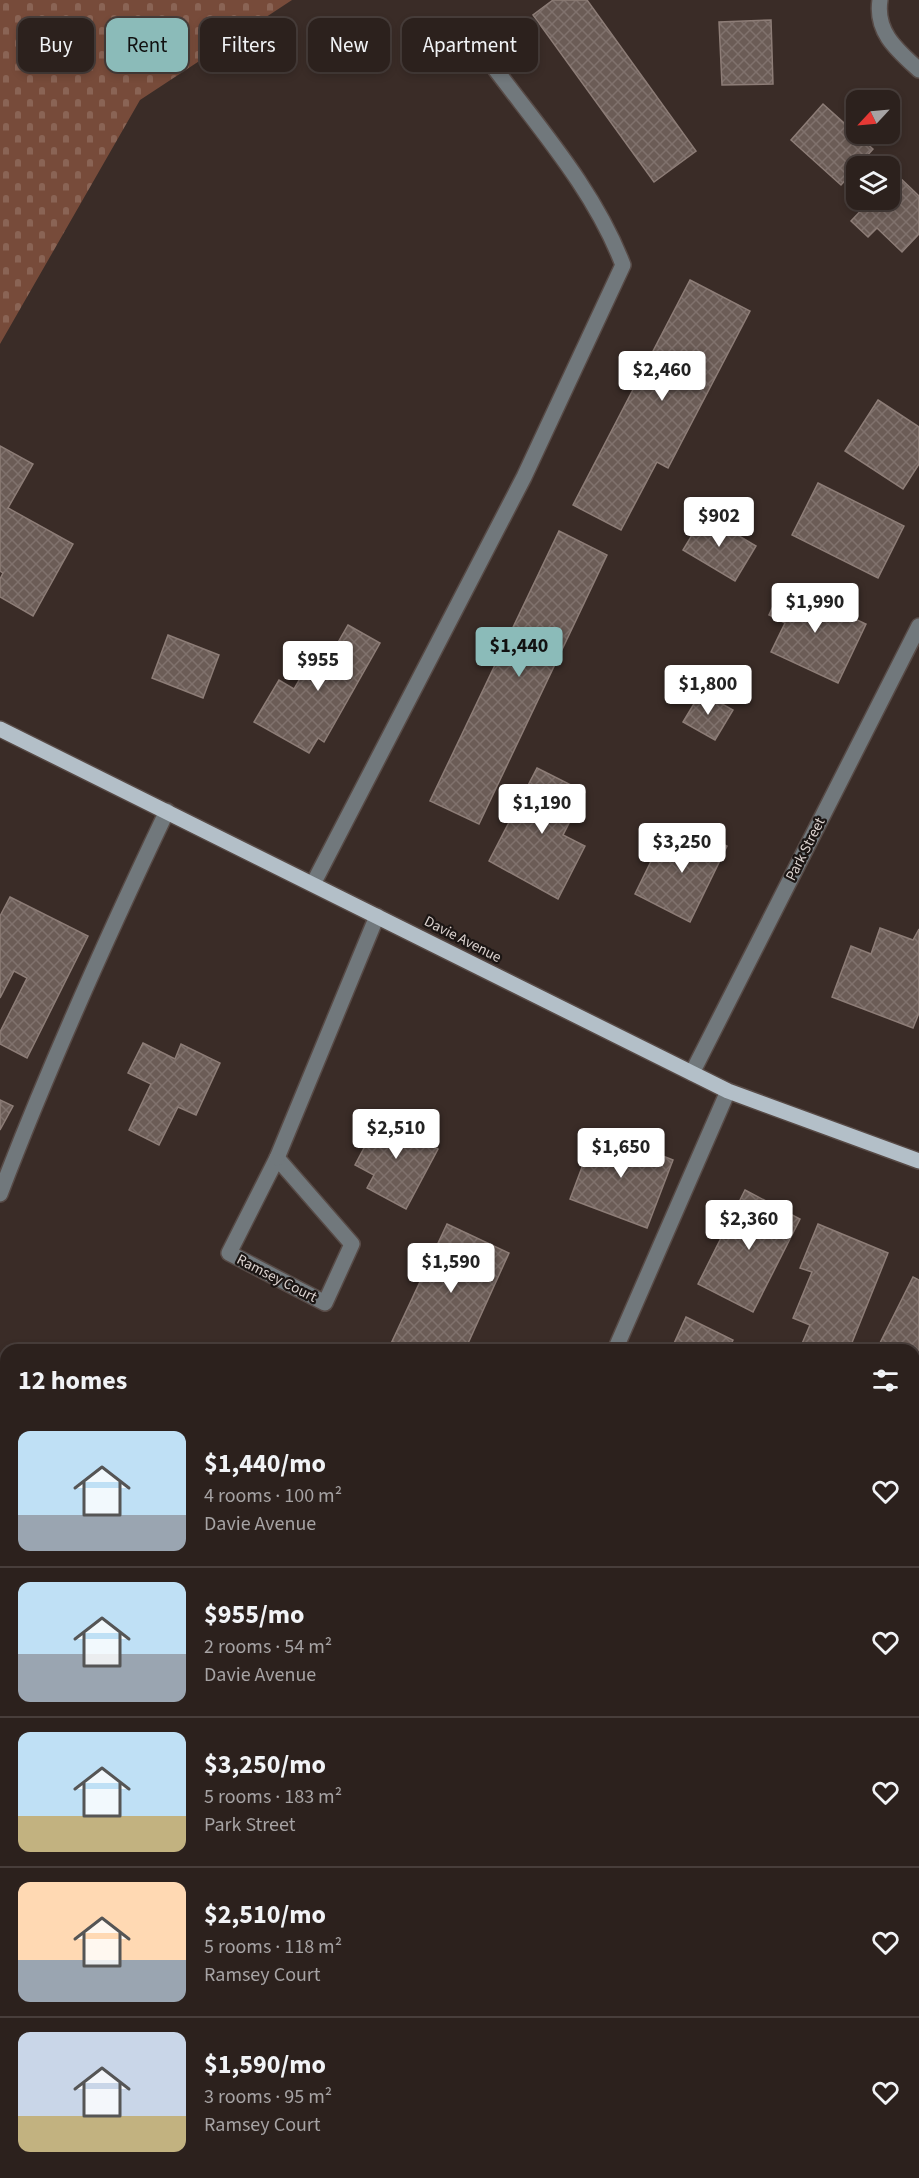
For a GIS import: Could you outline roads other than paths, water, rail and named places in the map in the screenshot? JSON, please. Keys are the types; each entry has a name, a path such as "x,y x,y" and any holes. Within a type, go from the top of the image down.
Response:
{"main road":[{"name":"Davie Avenue","path":"0,729 728,1090 919,1161"}],"street":[{"path":"880,0 878,13 883,33 895,49 919,69"},
{"path":"313,884 524,477 623,265 614,241 582,186 497,72"},
{"name":"Park Street","path":"692,1073 919,626"},
{"path":"0,1194 33,1107 88,981 167,812"},
{"name":"Ramsey Court","path":"278,1158 352,1245 325,1303 229,1253 278,1158 377,916"},
{"path":"618,1344 728,1090"}]}
